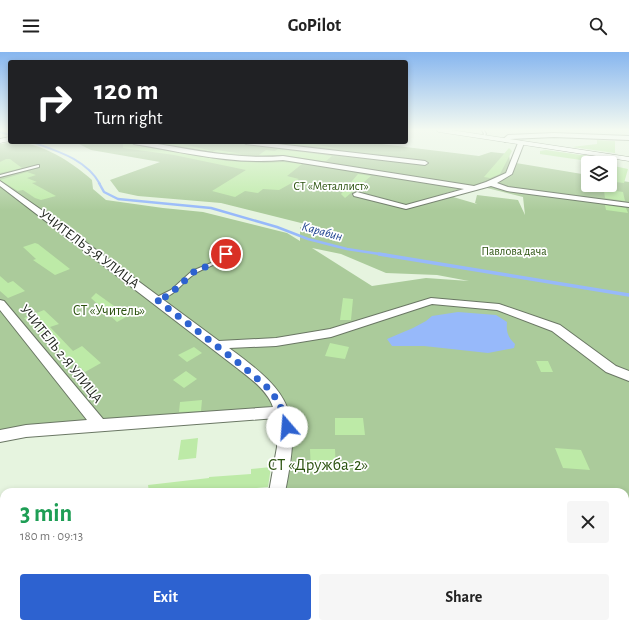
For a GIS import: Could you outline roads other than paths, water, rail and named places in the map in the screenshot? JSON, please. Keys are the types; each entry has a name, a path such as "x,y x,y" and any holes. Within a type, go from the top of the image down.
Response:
{"street":[{"path":"226,157 262,160 271,158 288,159 474,188"},
{"path":"365,157 425,163"},
{"path":"357,194 406,207 492,183 509,174 516,157"},
{"path":"615,157 629,159"},
{"name":"УЧИТЕЛЬ 3-Я УЛИЦА","path":"0,183 156,299 266,386 279,402 287,427 278,485"},
{"path":"492,183 507,189 629,205"},
{"path":"216,345 276,342 331,333 431,302 498,307 556,328 611,369 629,376"},
{"name":"УЧИТЕЛЬ 2-Я УЛИЦА","path":"0,303 99,425"},
{"path":"0,436 26,431 282,412"}],"lane":[{"path":"0,176 38,166"},
{"path":"156,299 168,296 195,271 220,261 226,254"}],"water":[{"path":"458,312 496,315 507,322 507,332 515,344 514,348 488,353 424,346 392,346 387,339 413,328 432,316"}],"waterway":[{"name":"Карабин","path":"70,157 87,168 100,184"},
{"name":"Карабин","path":"99,183 104,192 118,199 211,208 277,227 308,239 347,249 386,255"},
{"name":"Карабин","path":"379,254 629,295"}],"park label":[{"name":"СТ «Металлист»","path":"331,186"},
{"name":"Павлова дача","path":"514,251"},
{"name":"СТ «Учитель»","path":"109,311"},
{"name":"СТ «Дружба-2»","path":"318,464"}]}
